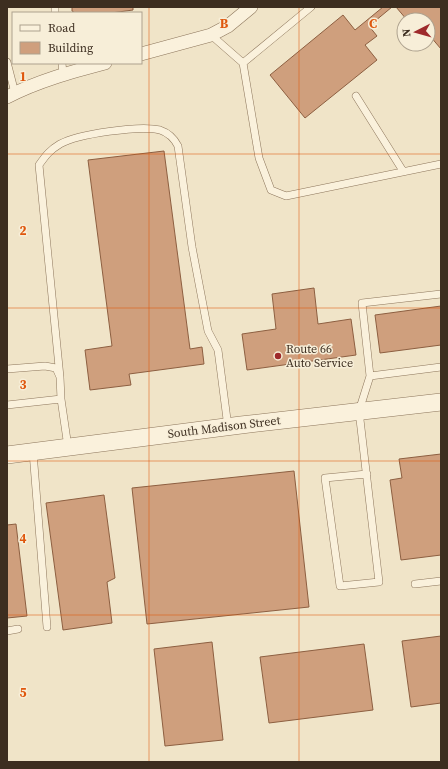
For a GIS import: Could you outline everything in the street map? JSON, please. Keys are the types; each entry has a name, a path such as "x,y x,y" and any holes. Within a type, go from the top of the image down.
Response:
{"street":[{"path":"142,54 211,35 228,26 251,7"},
{"path":"11,95 63,68 97,64"},
{"name":"South Madison Street","path":"7,455 441,402"}],"lane":[{"path":"242,63 311,7"},
{"path":"211,35 242,63 259,158 271,190 286,196 441,164"},
{"path":"7,62 11,95"},
{"path":"356,96 403,172"},
{"path":"68,447 61,399 39,165 48,152 62,143 99,133 140,129 159,130 166,132 174,138 178,146 192,247 208,331 218,350 228,427"},
{"path":"367,474 325,478 340,586 379,582 367,474 359,411 370,376 362,303 441,294"},
{"path":"7,369 45,366 56,368 60,377"},
{"path":"370,376 441,367"},
{"path":"7,405 61,399"},
{"path":"33,452 47,627"},
{"path":"415,584 441,581"},
{"path":"7,631 18,629"}],"building":[{"path":"72,7 133,7 133,10 118,12 72,11"},
{"path":"383,7 392,7 369,26 377,36 365,45 377,60 305,118 270,75 343,15 355,30"},
{"path":"396,7 441,7 441,49 436,43 436,12 400,12"},
{"path":"164,151 190,349 202,347 204,364 129,374 131,385 90,390 85,350 112,346 88,160"},
{"path":"314,288 318,324 351,319 356,355 247,370 242,334 276,329 272,294"},
{"path":"441,306 441,345 380,353 375,315"},
{"path":"441,454 441,555 401,560 390,480 402,478 399,459"},
{"path":"294,471 309,607 147,624 132,488"},
{"path":"104,495 115,578 107,582 112,623 63,630 46,503"},
{"path":"16,524 27,616 7,618 7,525"},
{"path":"441,636 441,703 411,707 402,641"},
{"path":"212,642 223,740 165,746 154,649"},
{"path":"364,644 373,710 269,723 260,657"}],"place":[{"name":"Route 66 Auto Service","path":"278,356"}]}
